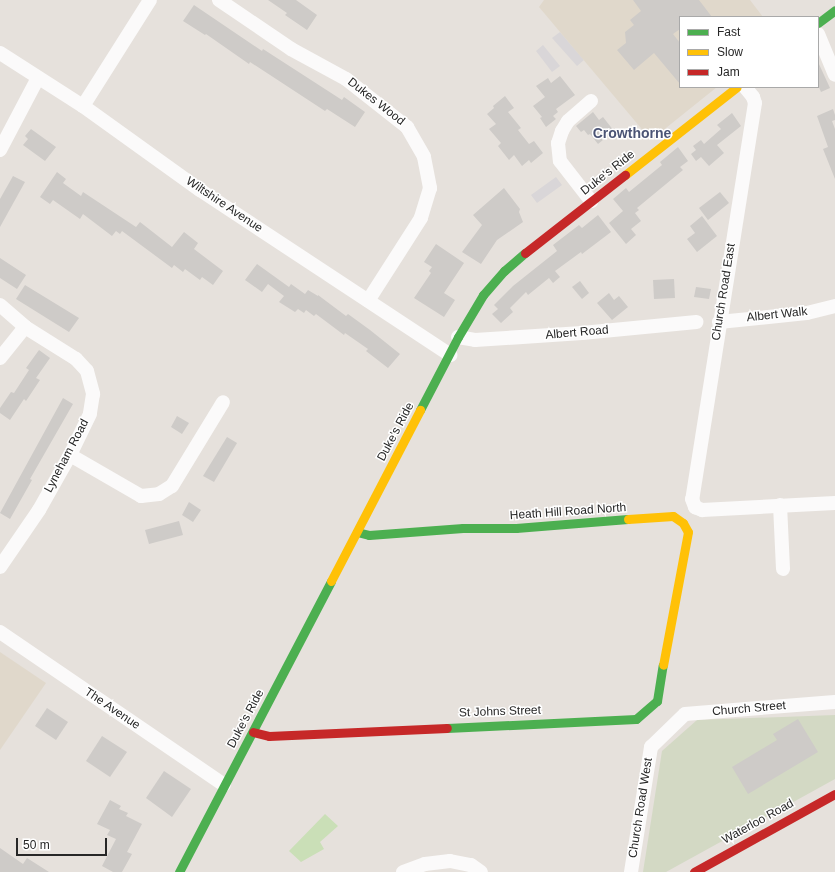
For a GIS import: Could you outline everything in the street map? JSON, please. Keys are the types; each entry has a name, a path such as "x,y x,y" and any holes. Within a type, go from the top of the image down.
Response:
{"street":[{"path":"83,106 150,0"},
{"name":"Dukes Wood","path":"219,0 292,49 352,83 407,126 424,157 430,188 421,218 368,301"},
{"path":"819,22 835,10"},
{"path":"819,36 835,75"},
{"name":"Wiltshire Avenue","path":"0,53 83,106 200,190 450,355"},
{"path":"0,150 38,78"},
{"name":"Duke's Ride","path":"179,872 450,355 458,337 479,301 504,271 736,88"},
{"name":"Church Road East","path":"746,88 753,97 755,103 692,499 695,507 702,510 780,505"},
{"path":"591,101 568,121 558,142 560,161 591,201"},
{"name":"Lyneham Road","path":"0,305 25,327 76,359 87,371 93,394 90,414 70,455 39,510 0,567"},
{"name":"Albert Walk","path":"719,322 807,313 835,306"},
{"name":"Albert Road","path":"458,337 475,340 582,333 696,322"},
{"path":"0,358 25,327"},
{"path":"70,455 141,496 159,494 172,486 223,402"},
{"path":"783,569 780,505 835,503"},
{"name":"Heath Hill Road North","path":"357,532 369,535 463,528 516,528 674,516 683,523 688,532 671,616"},
{"name":"St Johns Street","path":"253,732 269,736 636,719 657,701 671,616"},
{"name":"The Avenue","path":"0,632 224,785"},
{"name":"Church Street","path":"669,728 686,714 835,702"},
{"name":"Church Road West","path":"631,872 650,747 669,728"},
{"name":"Waterloo Road","path":"694,872 835,794"},
{"path":"404,872 425,864 450,861 471,865 482,872"}],"shaded area":[{"path":"544,0 750,0 762,16 679,16 679,88 716,88 651,140 539,7"},
{"path":"560,32 584,60 577,66 552,38"},
{"path":"543,45 560,66 552,72 536,51"},
{"path":"556,177 562,185 537,203 531,195"},
{"path":"0,652 46,683 0,750"}],"green space":[{"path":"835,715 835,779 666,872 643,872 662,751 697,720"},
{"path":"325,814 338,826 320,842 324,849 301,862 289,851"}],"building":[{"path":"268,0 296,0 317,15 307,30 285,15 287,13"},
{"path":"633,0 699,0 711,16 679,16 679,30 673,34 679,42 679,83 654,53 634,70 617,50 626,43 625,32 634,25 630,20 641,11"},
{"path":"194,5 262,51 263,49 342,100 344,97 365,112 355,127 327,109 325,111 250,62 249,64 206,34 205,35 183,21"},
{"path":"819,64 830,88 821,92 819,87"},
{"path":"560,76 575,95 556,109 558,112 553,116 556,119 546,127 540,118 542,117 533,106 545,97 536,86 548,78 551,83"},
{"path":"505,96 514,108 508,112 521,128 518,130 529,144 534,141 543,153 531,163 529,160 522,166 514,155 509,160 498,146 501,143 489,129 496,124 487,114 494,108 493,106"},
{"path":"833,109 835,115 835,120 832,121 835,129 835,179 823,149 828,147 817,116"},
{"path":"593,112 599,120 603,117 614,131 598,144 590,134 588,135 584,130 581,132 576,126"},
{"path":"732,113 741,126 717,145 724,153 709,166 701,157 696,161 691,154 696,150 693,146 701,140 704,144 721,129 717,125"},
{"path":"31,129 56,147 45,161 23,145 28,139 25,136"},
{"path":"678,147 688,161 680,167 683,170 637,208 639,210 635,213 641,221 631,229 636,235 626,244 609,223 623,211 613,199 626,188 629,192 662,165 660,162"},
{"path":"57,172 66,179 63,183 81,196 83,192 136,227 140,222 172,247 184,232 198,243 194,249 223,271 213,285 202,277 200,280 185,269 183,272 174,265 172,268 122,231 120,234 116,231 112,236 83,214 80,219 53,200 50,204 40,197"},
{"path":"13,176 25,182 0,227 0,199"},
{"path":"504,188 520,209 519,212 523,222 497,240 481,264 462,252 482,225 473,215"},
{"path":"720,192 729,203 708,220 699,208"},
{"path":"598,215 611,232 582,254 581,252 555,271 560,277 553,283 549,278 528,295 526,292 510,308 513,312 501,323 492,314 498,309 494,305 513,286 557,251 553,245 579,225 582,228"},
{"path":"702,216 717,236 697,252 687,239 695,233 690,226"},
{"path":"436,244 464,263 444,293 455,300 444,317 414,298 431,273 429,271 432,267 424,262"},
{"path":"0,258 26,275 17,289 0,278"},
{"path":"257,264 289,287 291,284 305,294 308,290 318,295 346,316 348,314 400,354 388,368 366,351 368,349 345,333 344,335 316,314 314,316 306,310 304,313 298,309 295,312 279,302 284,296 268,284 262,292 245,280"},
{"path":"674,279 675,298 654,299 653,280"},
{"path":"580,281 589,293 582,299 572,287"},
{"path":"25,285 79,318 69,332 16,299"},
{"path":"696,287 711,289 709,299 694,297"},
{"path":"609,293 614,300 619,296 628,307 612,320 597,303"},
{"path":"39,350 50,358 36,378 40,380 26,401 24,399 10,420 0,413 0,408 11,392 14,393 29,370 26,368"},
{"path":"63,398 73,404 30,479 32,480 10,519 0,513"},
{"path":"177,416 189,423 182,434 171,427"},
{"path":"227,437 237,443 214,482 203,476"},
{"path":"189,502 201,510 193,522 182,515"},
{"path":"179,521 183,535 149,544 145,530"},
{"path":"47,708 68,722 56,740 35,726"},
{"path":"798,719 818,752 748,794 732,767 777,740 773,734"},
{"path":"102,736 127,752 110,777 86,761"},
{"path":"164,771 191,789 172,817 146,798"},
{"path":"110,800 121,806 119,809 128,813 126,816 142,824 127,852 132,854 122,872 113,872 102,866 116,839 107,835 110,830 97,824"},
{"path":"0,848 23,864 27,858 49,872 0,872"}],"traffic: fast":[{"path":"819,22 835,10"},
{"path":"420,410 458,337 483,295 504,271 525,253"},
{"path":"357,532 369,535 463,528 516,528 628,519"},
{"path":"179,872 331,581"},
{"path":"447,728 636,719 657,701 663,665"}],"traffic: slow":[{"path":"625,175 736,88"},
{"path":"331,581 420,410"},
{"path":"628,519 673,516 683,523 688,532 663,665"}],"traffic: jam":[{"path":"525,253 625,175"},
{"path":"253,732 269,736 447,728"},
{"path":"694,872 835,794"}],"district":[{"name":"Crowthorne","path":"632,133"}]}
